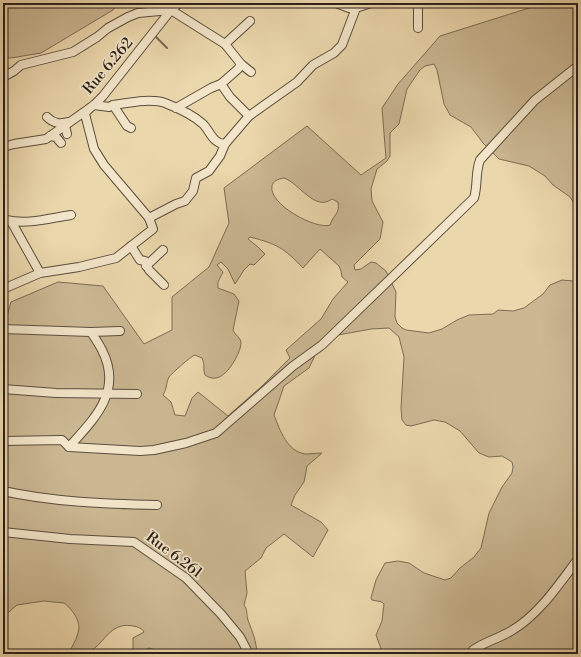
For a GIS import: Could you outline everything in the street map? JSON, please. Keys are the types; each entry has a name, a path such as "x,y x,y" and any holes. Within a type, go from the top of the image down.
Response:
{"street":[{"name":"Rue 6.262","path":"3,147 39,141 68,127 92,106 171,10 179,3"},
{"path":"336,3 349,8 356,8 371,3"},
{"path":"418,3 418,28"},
{"path":"149,218 185,201 193,191 196,178 209,171 220,156 225,144 249,116 297,82 313,66 342,45 356,8"},
{"path":"3,77 14,72 21,65 73,52 97,37 108,28 128,17 138,14 171,10 225,44 241,64 251,72"},
{"path":"225,44 250,21"},
{"path":"176,108 221,84 238,69 241,64"},
{"path":"3,441 62,440 70,447 140,451 154,450 186,443 216,433 293,366 322,345 474,198 476,190 476,172 480,160 535,100 578,66"},
{"path":"221,84 230,97 249,116"},
{"path":"3,290 40,273 79,267 116,258 153,229 149,218 104,165 94,149 85,113 92,106 109,107 113,105 150,100 165,103 190,114 202,123 215,141 225,144"},
{"path":"113,105 127,126 131,128"},
{"path":"47,117 52,122 68,127"},
{"path":"50,136 56,137 61,143"},
{"path":"6,222 31,222 71,215"},
{"path":"6,222 40,273"},
{"path":"130,246 140,260 145,261 146,266 164,285"},
{"path":"146,266 163,250"},
{"path":"3,329 120,332"},
{"path":"70,447 103,405 108,393 110,374 102,350 91,332"},
{"path":"3,389 56,393 137,394"},
{"path":"3,491 25,496 98,503 157,505"},
{"name":"Rue 6.261","path":"3,532 70,539 134,542 186,578 221,614 240,637 249,654"},
{"path":"471,654 478,646 511,631 526,620 541,606 578,559"}],"shaded area":[{"path":"3,3 119,3 113,10 41,53 3,58"},
{"path":"545,3 578,3 578,209 570,197 553,185 545,176 529,166 499,159 483,143 471,127 450,115 444,104 437,70 434,64 425,66 420,70 407,89 399,124 390,133 390,156 387,161 377,169 371,189 372,201 383,222 380,239 354,265 355,270 361,269 371,262 376,263 386,271 396,292 395,317 397,323 406,330 429,333 442,329 469,315 493,314 498,310 513,311 524,308 543,294 550,285 562,280 573,281 578,278 578,483 576,484 578,494 578,654 383,654 376,635 382,621 384,604 382,602 372,600 371,598 376,580 385,563 398,561 409,563 424,573 445,580 451,578 460,568 474,557 481,548 489,513 502,487 512,473 513,467 512,462 502,456 489,457 479,453 460,431 445,422 434,420 411,426 406,425 402,420 401,408 404,357 399,337 389,328 371,329 327,337 322,341 309,368 284,386 274,415 285,439 289,445 299,452 306,454 322,453 307,466 304,482 295,495 291,505 321,522 328,530 313,557 284,534 266,548 261,558 245,571 247,593 244,605 255,640 257,654 164,654 160,651 149,648 143,651 144,654 133,654 133,638 144,632 138,627 127,625 114,629 89,654 69,654 77,636 79,625 76,616 64,603 44,601 17,605 3,617 3,330 11,302 58,282 103,286 144,344 172,330 172,297 209,267 229,223 224,188 307,126 361,175 386,158 382,108 398,84 440,36","holes":["284,178 319,202 326,202 332,199 338,202 337,212 330,225 314,224 304,220 285,208 277,200 273,193 272,186 276,180","250,237 280,248 303,268 320,249 339,266 342,277 348,282 333,299 321,319 286,350 290,358 262,386 228,416 198,392 192,398 185,416 175,415 171,402 163,395 169,377 173,372 195,355 202,358 205,375 210,378 215,378 224,374 231,367 236,358 241,341 233,330 239,301 234,294 218,288 218,282 223,272 217,265 221,262 228,269 235,284 244,270 250,264 254,265 265,254 248,239"]}],"waterway":[{"path":"154,35 167,48"}]}
